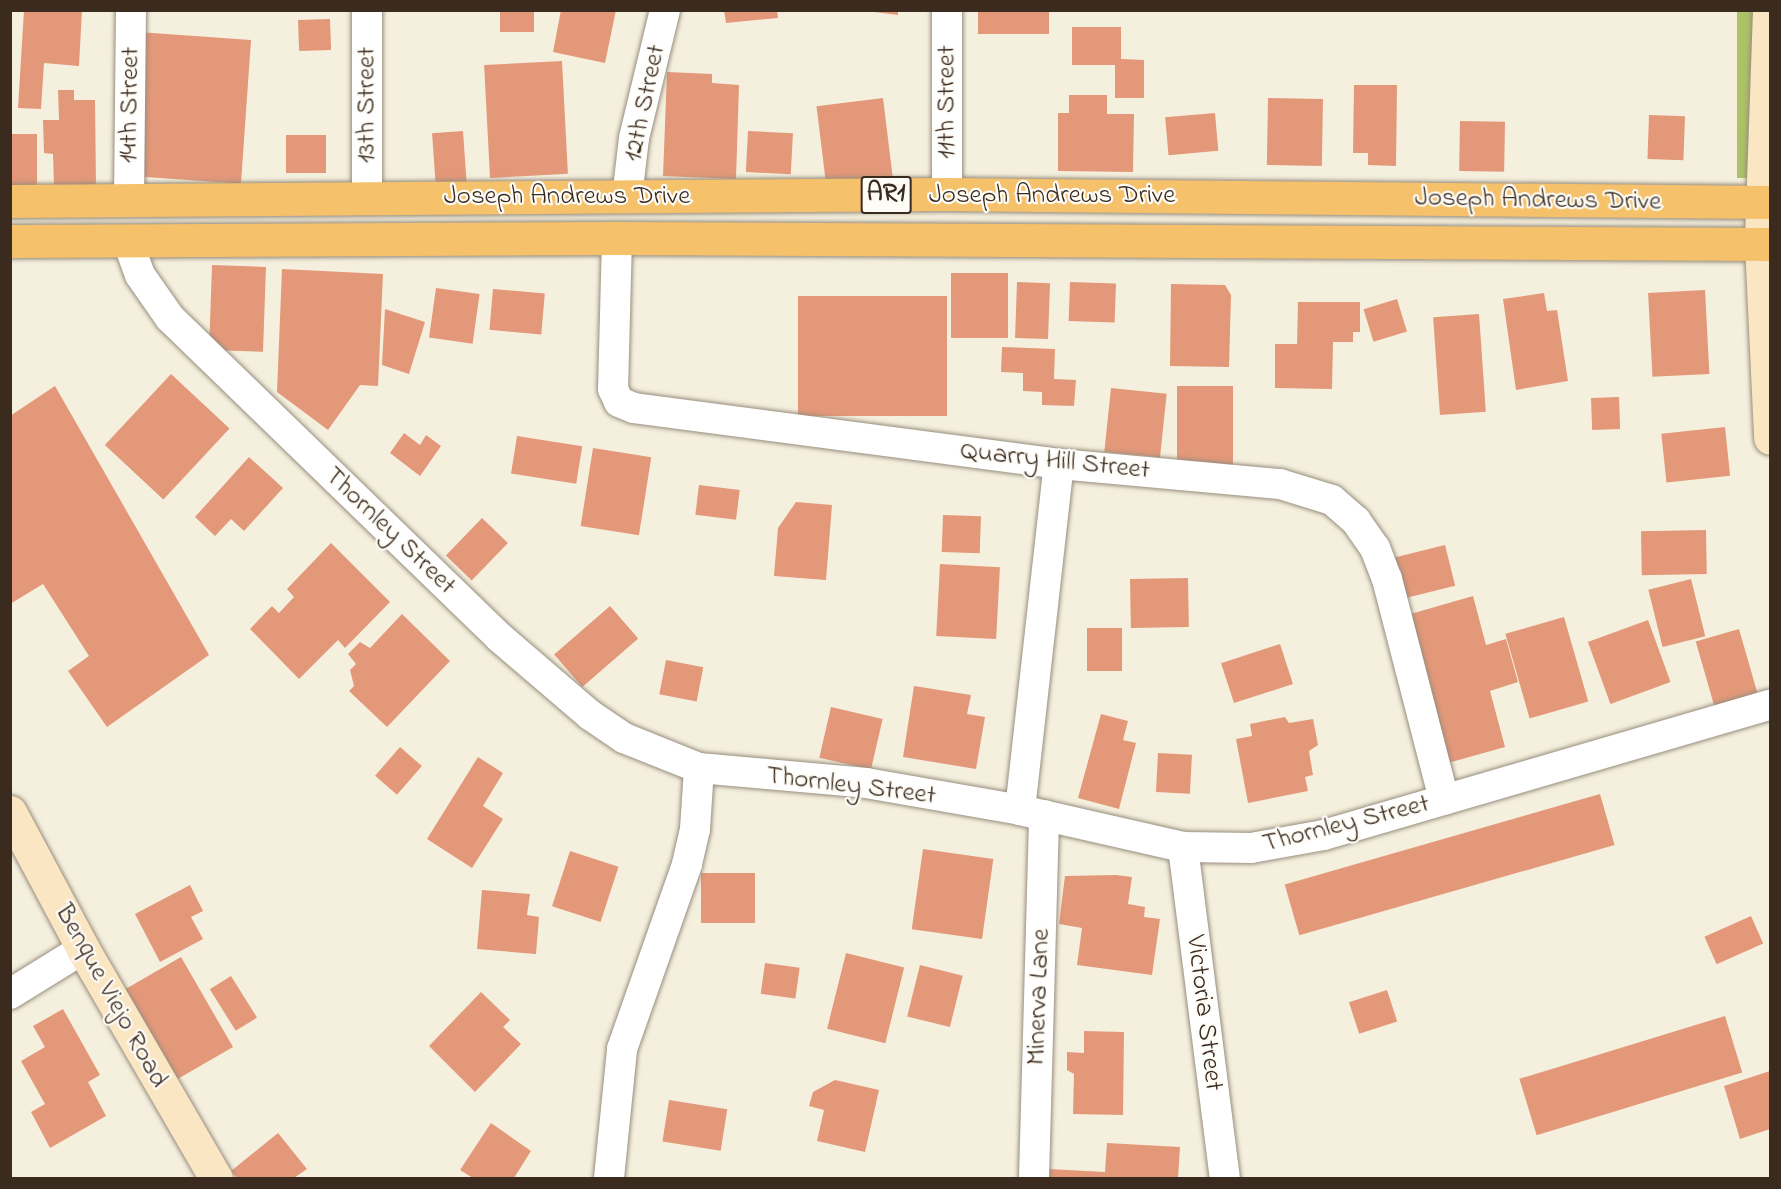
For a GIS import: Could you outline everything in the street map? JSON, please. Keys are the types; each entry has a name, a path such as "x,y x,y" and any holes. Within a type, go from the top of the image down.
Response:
{"highway":[{"name":"Joseph Andrews Drive","path":"10,201 947,194 1766,202"},
{"name":"Joseph Andrews Drive","path":"10,242 617,238 1766,244"}],"main road":[{"path":"1769,10 1766,244 1770,438"},
{"name":"Benque Viejo Road","path":"10,812 84,949 216,1179"}],"street":[{"name":"14th Street","path":"129,200 131,10"},
{"name":"13th Street","path":"367,10 367,199"},
{"name":"12th Street","path":"627,197 634,138 665,10"},
{"name":"11th Street","path":"947,10 947,194"},
{"name":"Quarry Hill Street","path":"617,238 613,389 619,402 646,410 1059,464 1280,484 1332,500 1356,521 1375,548 1387,579 1444,800"},
{"name":"Thornley Street","path":"128,242 140,275 170,318 499,637 590,715 624,738 699,768 845,780 1032,812 1183,847 1212,850 1288,843 1770,705"},
{"name":"Minerva Lane","path":"1034,1179 1032,812 1059,464"},
{"path":"609,1179 622,1049 687,864 695,829 699,768"},
{"name":"Victoria Street","path":"1183,847 1225,1179"},
{"path":"10,994 84,949"}],"green space":[{"path":"1737,11 1770,11 1770,178 1737,178"}],"building":[{"path":"24,10 82,10 79,66 44,63 41,109 18,108"},
{"path":"500,10 534,10 534,32 500,32"},
{"path":"561,10 616,10 605,63 553,52"},
{"path":"724,10 777,10 778,18 726,23"},
{"path":"859,10 898,10 898,15"},
{"path":"978,10 1049,10 1049,34 978,34"},
{"path":"330,19 331,50 299,51 298,20"},
{"path":"1072,27 1121,27 1121,59 1144,60 1144,98 1115,98 1115,65 1072,65"},
{"path":"145,33 251,40 241,184 135,176"},
{"path":"562,61 568,174 490,178 484,65"},
{"path":"667,72 712,74 712,83 739,85 736,179 663,176"},
{"path":"1354,85 1397,85 1396,166 1368,165 1368,153 1353,153"},
{"path":"58,90 74,90 74,100 95,100 96,185 54,186 53,154 44,153 43,120 59,120"},
{"path":"1069,95 1107,95 1107,114 1134,114 1133,172 1058,171 1058,113 1069,113"},
{"path":"883,98 894,185 827,194 816,106"},
{"path":"1268,98 1323,99 1322,166 1267,165"},
{"path":"1215,113 1218,151 1169,155 1165,117"},
{"path":"1649,115 1685,116 1683,160 1647,159"},
{"path":"1460,121 1505,122 1504,172 1459,171"},
{"path":"463,131 467,184 436,186 432,133"},
{"path":"748,131 793,133 791,174 746,172"},
{"path":"10,134 37,134 37,189 10,189"},
{"path":"286,135 326,135 326,173 286,173"},
{"path":"212,265 266,267 263,352 209,350"},
{"path":"282,269 383,274 378,386 360,385 328,430 277,392"},
{"path":"951,273 1008,273 1008,338 951,338"},
{"path":"1017,282 1050,283 1048,339 1015,338"},
{"path":"1070,282 1116,284 1115,323 1069,321"},
{"path":"1171,284 1225,285 1231,295 1229,367 1170,366"},
{"path":"436,288 480,294 473,344 429,338"},
{"path":"493,289 545,294 541,334 489,330"},
{"path":"1705,290 1709,374 1652,377 1648,293"},
{"path":"1544,293 1547,311 1557,310 1568,381 1516,390 1503,299"},
{"path":"798,296 947,296 947,416 798,416"},
{"path":"1397,299 1407,332 1373,342 1364,309"},
{"path":"1298,302 1360,302 1360,332 1353,332 1353,342 1333,342 1332,389 1275,388 1275,344 1297,344"},
{"path":"385,309 425,322 409,374 382,365"},
{"path":"1479,314 1486,412 1440,415 1433,317"},
{"path":"1002,347 1055,349 1054,379 1076,380 1074,406 1042,405 1042,392 1023,391 1023,373 1001,372"},
{"path":"171,374 230,429 163,500 105,445"},
{"path":"55,386 209,655 107,727 68,671 89,656 43,584 10,604 10,416"},
{"path":"1177,386 1233,386 1233,470 1177,470"},
{"path":"1111,388 1167,394 1160,458 1104,452"},
{"path":"1619,397 1620,429 1592,430 1591,398"},
{"path":"1725,427 1730,476 1666,482 1661,434"},
{"path":"404,433 420,445 426,435 441,446 420,476 390,453"},
{"path":"517,436 582,446 576,484 511,474"},
{"path":"593,448 651,457 639,535 581,526"},
{"path":"249,457 283,488 244,531 231,519 215,536 195,517"},
{"path":"699,485 740,490 736,520 695,515"},
{"path":"796,502 832,505 826,580 774,576 778,528"},
{"path":"943,515 981,516 980,553 942,552"},
{"path":"482,518 508,543 472,580 446,555"},
{"path":"1706,530 1707,574 1642,575 1641,531"},
{"path":"331,543 390,602 345,648 338,640 299,679 250,629 272,606 279,613 294,597 287,589"},
{"path":"1445,545 1455,586 1405,598 1395,558"},
{"path":"940,564 1000,567 996,639 936,636"},
{"path":"1188,578 1189,627 1131,628 1130,579"},
{"path":"1691,579 1705,636 1663,647 1648,590"},
{"path":"1473,596 1486,645 1506,639 1518,682 1490,691 1505,747 1448,763 1407,615"},
{"path":"610,606 638,638 582,687 554,655"},
{"path":"402,614 450,661 387,727 349,691 354,686 350,670 356,664 348,654 360,642 370,648"},
{"path":"1564,617 1588,702 1530,718 1505,634"},
{"path":"1648,620 1671,682 1610,704 1588,642"},
{"path":"1087,628 1122,628 1122,671 1087,671"},
{"path":"1739,629 1758,696 1715,709 1696,641"},
{"path":"1280,644 1293,684 1234,703 1221,663"},
{"path":"666,660 703,667 697,702 659,694"},
{"path":"914,686 971,695 967,714 985,717 976,769 903,757"},
{"path":"831,707 883,719 871,770 819,758"},
{"path":"1101,714 1128,721 1123,740 1136,743 1119,809 1078,798"},
{"path":"1285,717 1289,723 1313,719 1318,745 1309,751 1313,775 1305,777 1308,791 1248,803 1236,739 1252,736 1250,724"},
{"path":"400,747 422,766 397,795 375,776"},
{"path":"1158,753 1192,755 1190,794 1156,792"},
{"path":"478,757 503,773 483,806 503,819 472,868 427,839"},
{"path":"1600,794 1615,845 1299,935 1285,884"},
{"path":"923,849 993,859 982,939 912,929"},
{"path":"570,851 619,867 601,922 552,906"},
{"path":"701,873 755,873 755,923 701,923"},
{"path":"1065,876 1132,877 1128,904 1145,907 1144,917 1160,919 1152,975 1077,965 1082,928 1059,924"},
{"path":"190,885 203,911 191,917 203,939 160,962 135,914"},
{"path":"482,890 530,894 527,915 539,917 536,954 477,949"},
{"path":"1751,916 1763,943 1717,964 1704,937"},
{"path":"846,953 904,968 885,1043 827,1029"},
{"path":"181,957 233,1047 178,1079 126,989"},
{"path":"765,963 800,968 795,999 761,994"},
{"path":"920,965 963,976 950,1027 907,1016"},
{"path":"231,976 257,1018 236,1031 210,989"},
{"path":"1387,990 1397,1021 1359,1034 1349,1002"},
{"path":"481,992 510,1020 503,1027 521,1044 475,1092 429,1046"},
{"path":"63,1009 100,1075 88,1082 106,1116 50,1148 31,1112 45,1104 21,1061 45,1047 33,1026"},
{"path":"1725,1016 1742,1072 1537,1135 1519,1079"},
{"path":"1084,1031 1124,1032 1123,1115 1073,1114 1074,1074 1067,1070 1067,1052 1084,1053"},
{"path":"1770,1071 1770,1129 1740,1139 1724,1086"},
{"path":"835,1080 879,1090 865,1152 817,1141 824,1110 809,1106 813,1092"},
{"path":"669,1100 727,1109 721,1151 662,1141"},
{"path":"491,1123 531,1151 514,1178 473,1178 460,1170"},
{"path":"278,1133 307,1169 294,1178 237,1178 231,1171"},
{"path":"1107,1143 1180,1147 1178,1178 1048,1178 1049,1169 1105,1172"}]}
